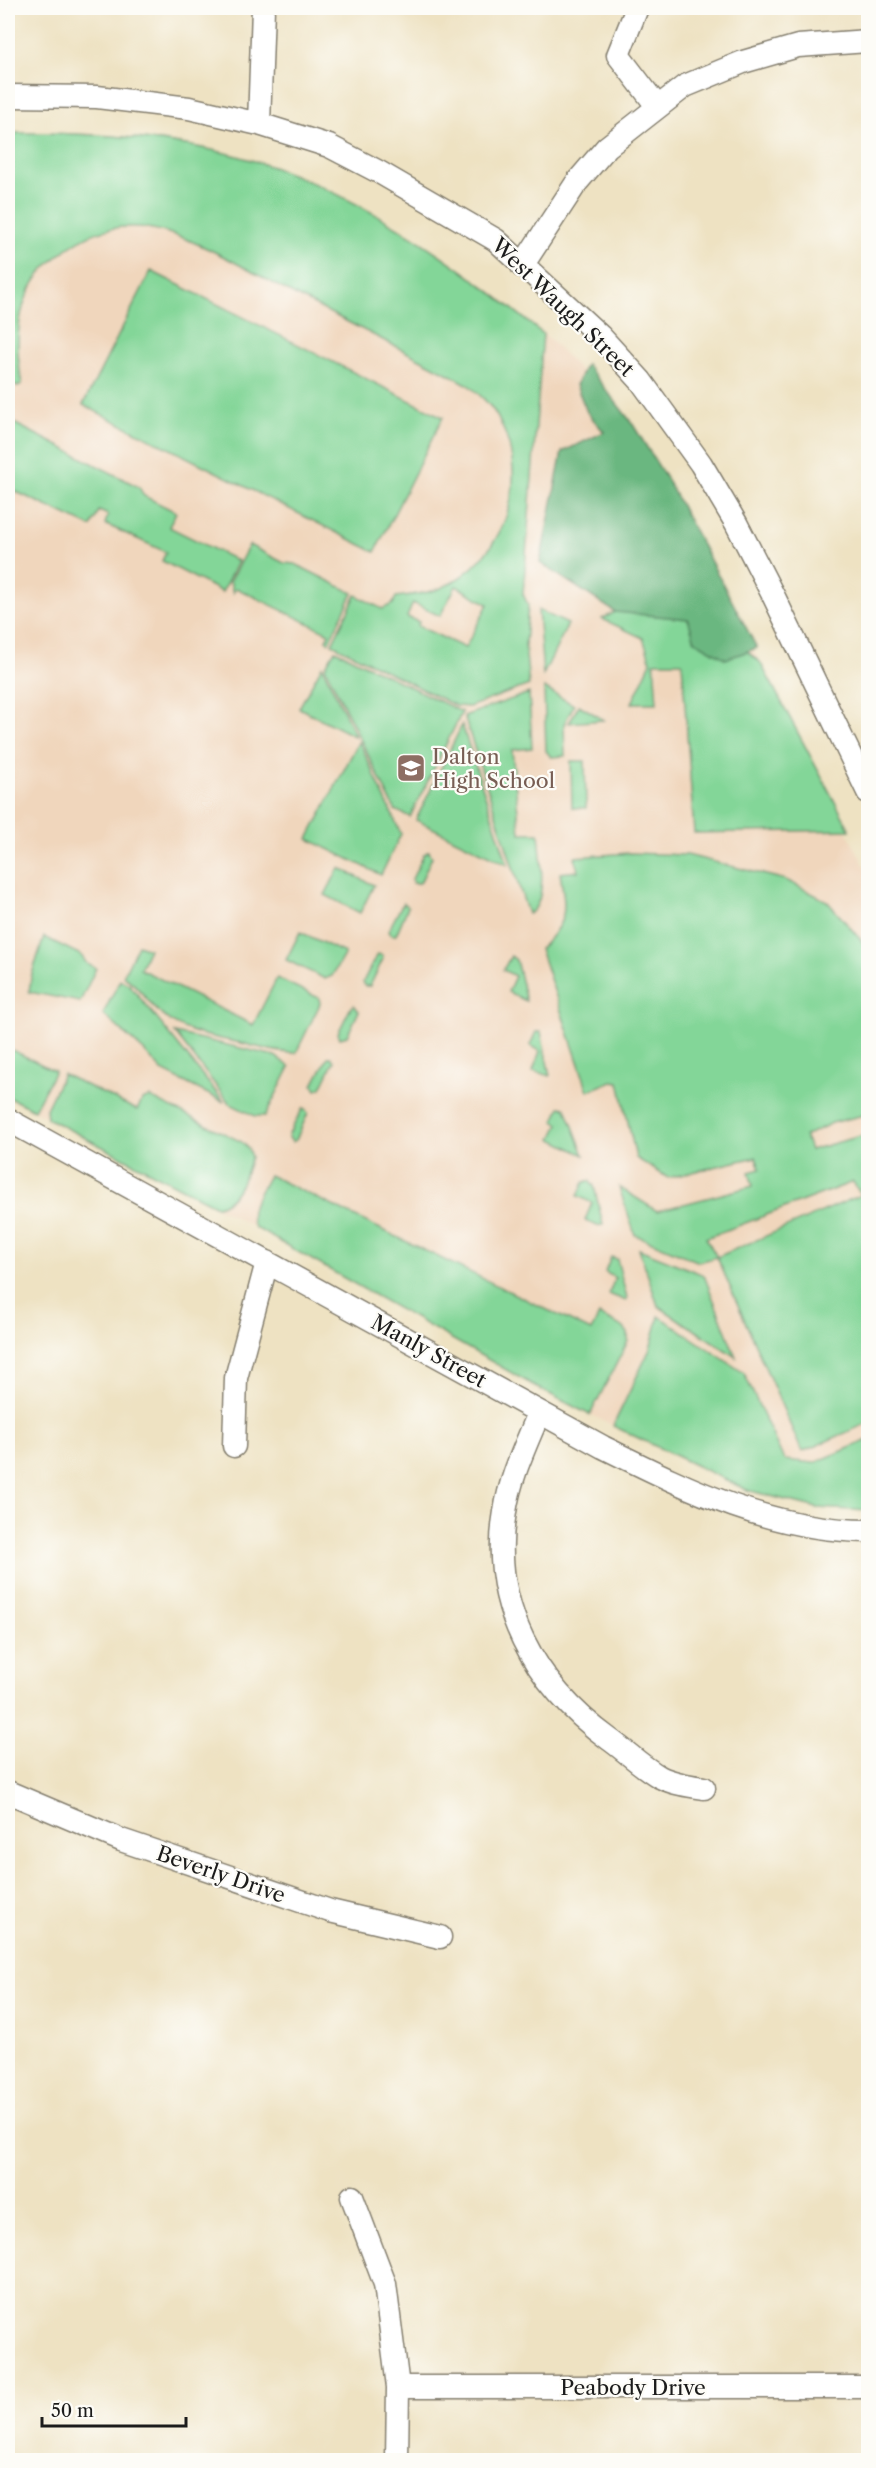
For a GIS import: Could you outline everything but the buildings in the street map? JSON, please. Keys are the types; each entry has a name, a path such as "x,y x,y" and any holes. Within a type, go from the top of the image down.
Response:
{"street":[{"path":"259,124 263,8"},
{"path":"637,8 618,55 657,106"},
{"path":"522,266 576,182 607,147 685,86 743,62 798,46 868,40"},
{"name":"West Waugh Street","path":"8,96 97,97 189,108 259,124 329,146 379,172 496,240 600,336 641,381 701,464 736,524 868,792"},
{"name":"Manly Street","path":"8,1120 603,1448 695,1492 797,1524 840,1530 868,1530"},
{"path":"234,1446 236,1378 267,1262"},
{"path":"539,1413 516,1470 505,1511 502,1543 503,1583 515,1623 535,1662 559,1696 587,1723 661,1777 682,1785 704,1788"},
{"name":"Beverly Drive","path":"8,1792 122,1840 320,1907 440,1937"},
{"path":"352,2197 385,2284 398,2387 397,2460"},
{"name":"Peabody Drive","path":"398,2387 868,2387"}],"shaded area":[{"name":"Dalton High School","path":"8,133 89,133 187,145 268,166 294,175 355,203 396,226 452,263 493,292 552,341 582,372 632,436 756,655 868,873 868,1511 817,1508 784,1500 747,1490 685,1462 540,1389 254,1227 8,1097"}],"green space":[{"path":"8,133 65,133 178,143 234,155 277,169 359,205 436,252 543,334 523,594 528,605 525,645 529,685 469,707 456,706 332,644 356,595 382,609 393,604 396,597 441,588 463,575 481,559 495,540 506,518 512,494 513,470 509,446 494,411 467,384 197,244 158,230 139,227 112,228 88,236 66,249 46,267 36,279 23,307 18,337 22,383 18,387 8,381","holes":["456,586 488,604 465,648 418,626 419,622 407,617 413,603 440,616"]},
{"path":"151,271 443,417 375,552 83,405"},
{"path":"586,364 632,423 669,483 757,648 726,659 695,641 688,619 615,612 540,563 562,452 604,432 587,412 576,385"},
{"path":"8,420 139,487 144,496 176,512 169,527 238,561 222,592 162,561 166,552 105,524 108,515 99,511 91,527 8,488"},
{"path":"249,545 284,563 295,564 353,593 329,642 326,640 329,633 236,588 233,593 230,581"},
{"path":"694,608 760,662 850,830 694,833 682,662 654,662 657,703 632,703 651,662 643,638 602,619 615,612"},
{"path":"538,610 568,624 543,675"},
{"path":"335,650 462,712 410,817 395,810 325,667"},
{"path":"322,666 356,737 299,708"},
{"path":"544,688 574,705 564,724 565,756 551,757 546,751"},
{"path":"529,693 532,748 512,750 520,833 539,833 541,890 535,909 528,914 464,716"},
{"path":"579,705 604,720 569,723"},
{"path":"462,725 508,865 416,820"},
{"path":"359,741 401,834 381,875 308,839"},
{"path":"571,761 585,761 586,808 572,808"},
{"path":"429,851 432,857 420,883 413,883 412,879 424,854"},
{"path":"630,853 687,855 786,880 827,901 861,940 868,953 868,1114 832,1123 805,1136 810,1150 868,1134 868,1423 802,1452 717,1257 699,1262 635,1235 619,1187 657,1211 753,1186 749,1172 760,1169 756,1157 668,1178 636,1158 619,1082 612,1081 588,1091 540,949 561,922 564,906 560,873 578,871 575,857","holes":["853,1182 861,1195 717,1257 706,1238"]},
{"path":"339,868 374,885 360,913 325,895"},
{"path":"403,903 408,907 396,935 392,935 388,931"},
{"path":"300,932 345,953 332,976 325,979 286,960"},
{"path":"44,937 81,955 87,964 96,968 80,1002 29,992 31,977"},
{"path":"138,945 149,949 140,969 253,1025 277,978 319,998 320,1004 296,1053 275,1051 210,1037 180,1027 171,1021 123,976"},
{"path":"377,954 382,955 383,959 370,986 365,986 363,982"},
{"path":"511,956 516,960 526,1001 508,992 515,976 503,970"},
{"path":"120,980 129,984 224,1102 162,1071 145,1052 103,1014"},
{"path":"354,1005 359,1011 347,1036 340,1038 338,1033"},
{"path":"536,1032 541,1032 550,1076 533,1071 540,1051 530,1045"},
{"path":"175,1033 275,1056 290,1067 265,1116 255,1116 230,1104"},
{"path":"8,1048 55,1071 34,1110 8,1097"},
{"path":"328,1057 334,1061 321,1088 316,1090 313,1085"},
{"path":"63,1074 137,1110 142,1100 150,1097 242,1142 248,1148 251,1157 235,1194 223,1204 216,1206 47,1118 46,1109"},
{"path":"560,1107 566,1108 584,1155 552,1139 559,1124 554,1121"},
{"path":"303,1108 308,1113 296,1140 292,1142 288,1136"},
{"path":"269,1175 591,1331 599,1315 623,1327 628,1333 628,1341 590,1415 254,1227 253,1207"},
{"path":"590,1181 594,1186 603,1225 597,1226 585,1220 592,1203 578,1196 584,1182"},
{"path":"639,1249 704,1275 736,1357 658,1306"},
{"path":"611,1257 617,1259 626,1301 609,1294 615,1278 605,1272"},
{"path":"659,1316 744,1373 784,1460 814,1463 868,1440 868,1511 817,1508 747,1490 613,1426 650,1349"}],"place":[{"name":"Dalton High School","path":"411,768"}]}
